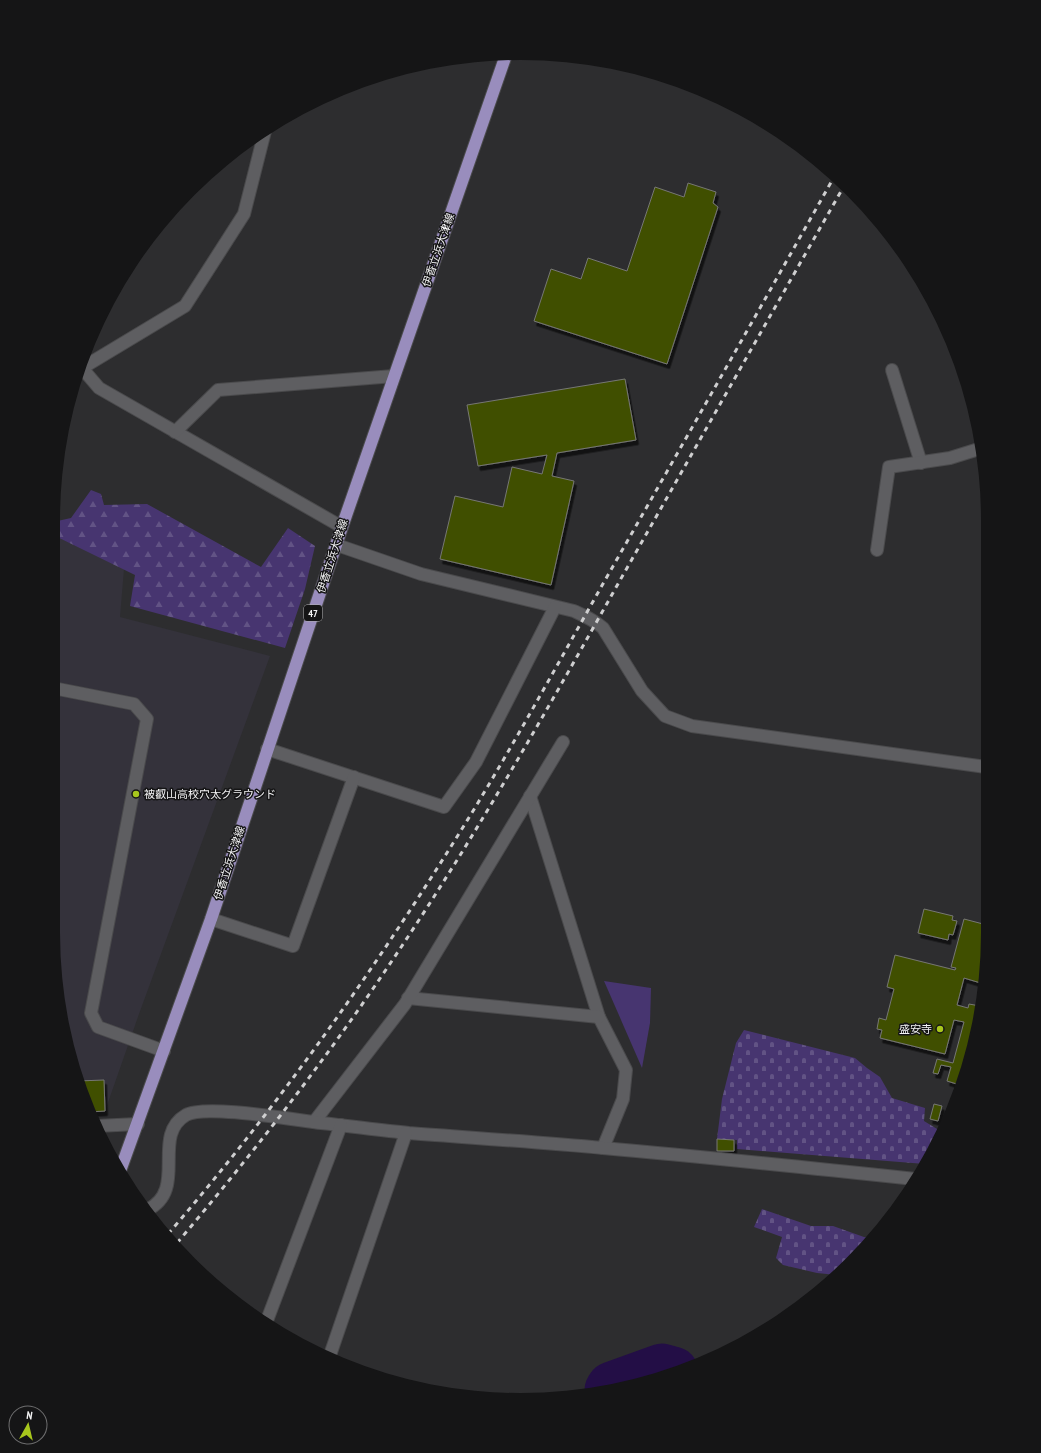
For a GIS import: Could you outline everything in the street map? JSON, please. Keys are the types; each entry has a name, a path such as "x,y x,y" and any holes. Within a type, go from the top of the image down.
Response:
{"main road":[{"name":"伊香立浜大津線","path":"123,1164 211,919 336,544 504,61"}],"street":[{"path":"87,364 185,306 244,214 263,139"},
{"path":"892,370 921,463"},
{"path":"84,372 99,388 342,527"},
{"path":"175,432 218,390 394,376"},
{"path":"877,550 889,467 950,458 975,450"},
{"path":"336,544 421,574 574,612 596,622 603,628 642,691 665,716 685,724 981,766"},
{"path":"267,749 444,806 476,762 555,607"},
{"path":"60,689 134,704 147,719 91,1013 98,1027 164,1051"},
{"path":"314,1122 408,998 562,742"},
{"path":"211,919 293,946 354,777"},
{"path":"530,796 598,1016 626,1070 623,1099 603,1148"},
{"path":"408,998 598,1016"},
{"path":"151,1208 163,1196 169,1178 169,1143 173,1126 187,1114 200,1111 222,1111 406,1132 603,1148 909,1178"},
{"path":"102,1126 138,1124"},
{"path":"268,1317 341,1125"},
{"path":"331,1352 406,1132"}],"shaded area":[{"name":"被叡山高校穴太グラウンド","path":"60,538 124,569 120,617 270,656 105,1111 96,1112 84,1081 69,1022 61,963"}],"green space":[{"path":"91,490 101,494 104,505 147,504 261,567 288,528 315,546 305,589 285,648 130,606 135,575 60,538 60,520 71,518"},
{"path":"604,981 651,988 650,1023 642,1068"},
{"path":"744,1030 855,1058 880,1077 892,1098 925,1108 924,1121 937,1129 919,1163 737,1149 737,1140 717,1139 722,1099 736,1043"},
{"path":"762,1209 811,1226 833,1226 866,1237 829,1274 783,1265 776,1258 782,1237 754,1227"}],"building":[{"path":"688,183 716,192 713,203 718,207 667,364 534,321 551,269 581,279 588,258 627,271 655,187 684,197"},
{"path":"625,379 636,440 557,453 552,476 574,481 551,585 440,559 455,496 503,507 512,467 542,474 547,455 478,466 467,405"},
{"path":"924,909 953,916 952,920 957,921 953,935 949,934 948,940 918,933"},
{"path":"964,919 981,923 978,982 964,978 957,1005 968,1008 969,1004 975,1005 965,1052 956,1084 947,1081 951,1067 941,1065 938,1074 933,1073 937,1059 953,1063 964,1022 954,1020 945,1054 880,1038 882,1030 877,1029 879,1018 886,1020 894,989 887,987 895,955 955,970 956,968 951,967"},
{"path":"104,1080 105,1111 96,1112 84,1081"},
{"path":"934,1104 942,1106 938,1121 930,1119"},
{"path":"717,1139 734,1140 734,1151 717,1151"}],"waterway":[{"path":"639,1377 662,1369 666,1370"}],"railway":[{"path":"170,1231 251,1133 291,1081 367,975 473,811 832,181"},
{"path":"179,1241 258,1145 359,1009 478,827 537,727 841,191"}],"place":[{"name":"被叡山高校穴太グラウンド","path":"136,794"},
{"name":"盛安寺","path":"940,1029"}]}
